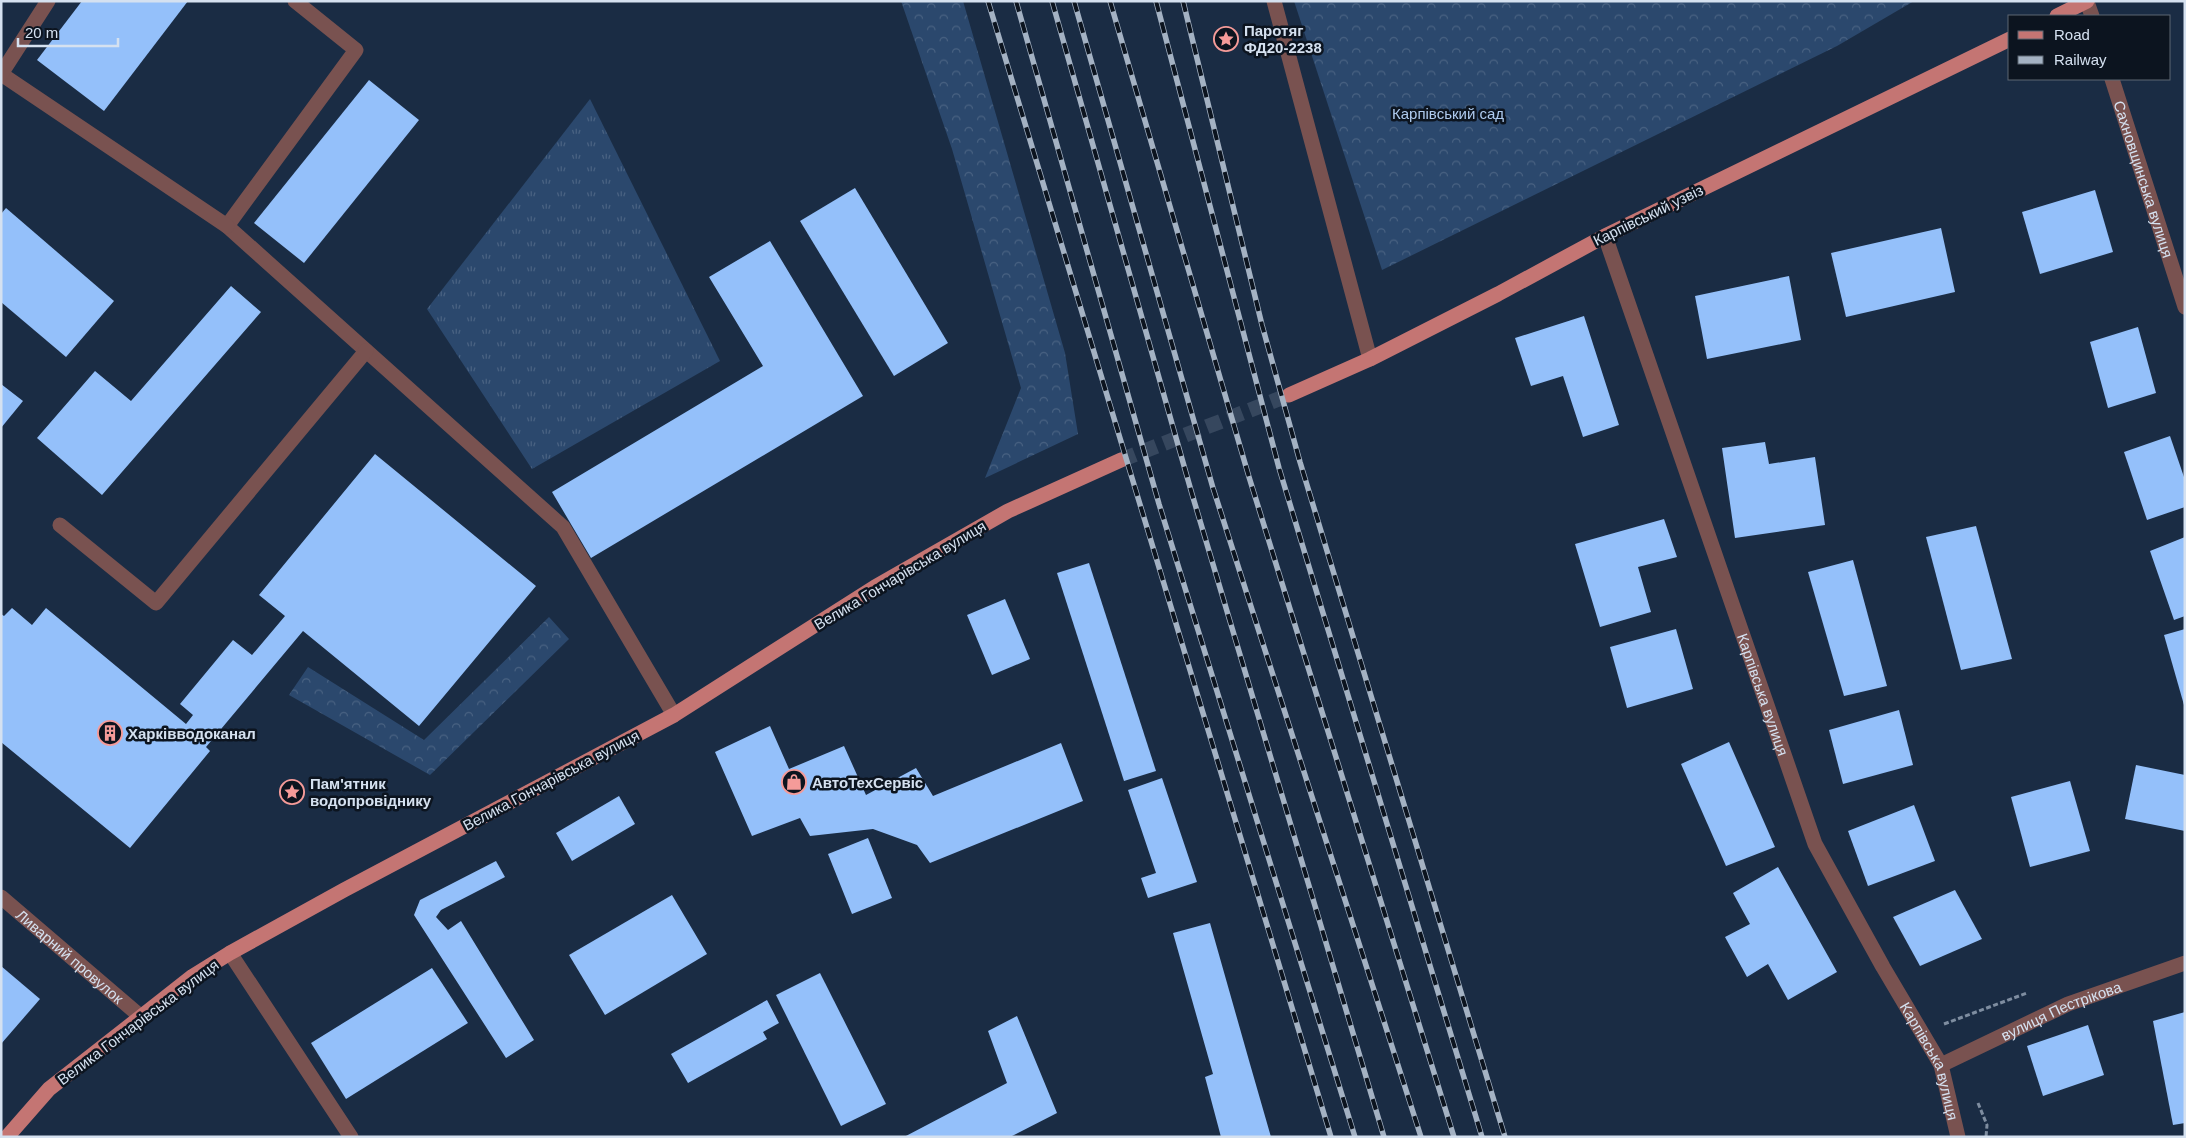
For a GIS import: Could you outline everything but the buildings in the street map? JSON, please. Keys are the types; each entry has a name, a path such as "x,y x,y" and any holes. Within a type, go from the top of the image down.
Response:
{"main road":[{"path":"2059,15 2087,1"},
{"name":"Карпівський узвіз","path":"1289,395 1370,359 1498,294 1605,236 2008,40"},
{"name":"Велика Гончарівська вулиця","path":"7,1137 49,1089 193,976 230,953 353,885 674,715 900,573 1008,511 1121,460"}],"street":[{"path":"48,1 1,74 228,226 563,527 674,715"},
{"path":"228,226 356,50 295,1"},
{"path":"1274,1 1370,359"},
{"path":"2087,1 2092,15"},
{"name":"Сахновщинська вулиця","path":"2112,80 2185,307"},
{"name":"Карпівська вулиця","path":"1605,236 1815,844 1883,967 1941,1065 1958,1137"},
{"path":"60,525 156,603 366,351"},
{"name":"Ливарний провулок","path":"1,897 140,1016"},
{"path":"230,953 351,1137"},
{"name":"вулиця Пестрікова","path":"1941,1065 2068,1004 2185,963"}],"green space":[{"path":"901,1 963,1 1065,353 1078,434 985,478 1021,388 952,149"},
{"name":"Карпівський сад","path":"1294,1 1914,1 1837,46 1382,270"},
{"path":"590,99 720,361 532,469 427,309"},
{"path":"549,617 569,639 430,775 289,695 308,667 424,740"}],"tunnel":[{"path":"1121,460 1289,395"}],"railway":[{"path":"988,1 1331,1137"},
{"path":"1016,1 1159,504 1355,1137"},
{"path":"1052,1 1192,494 1384,1137"},
{"path":"1074,1 1213,488 1421,1137"},
{"path":"1110,1 1249,477 1454,1137"},
{"path":"1156,1 1279,468 1482,1137"},
{"path":"1183,1 1262,325 1300,462 1505,1137"}],"place":[{"name":"Паротяг ФД20-2238","path":"1226,39"},
{"name":"Харківводоканал","path":"110,733"},
{"name":"АвтоТехСервіс","path":"794,782"},
{"name":"Пам'ятник водопровіднику","path":"292,792"}]}
